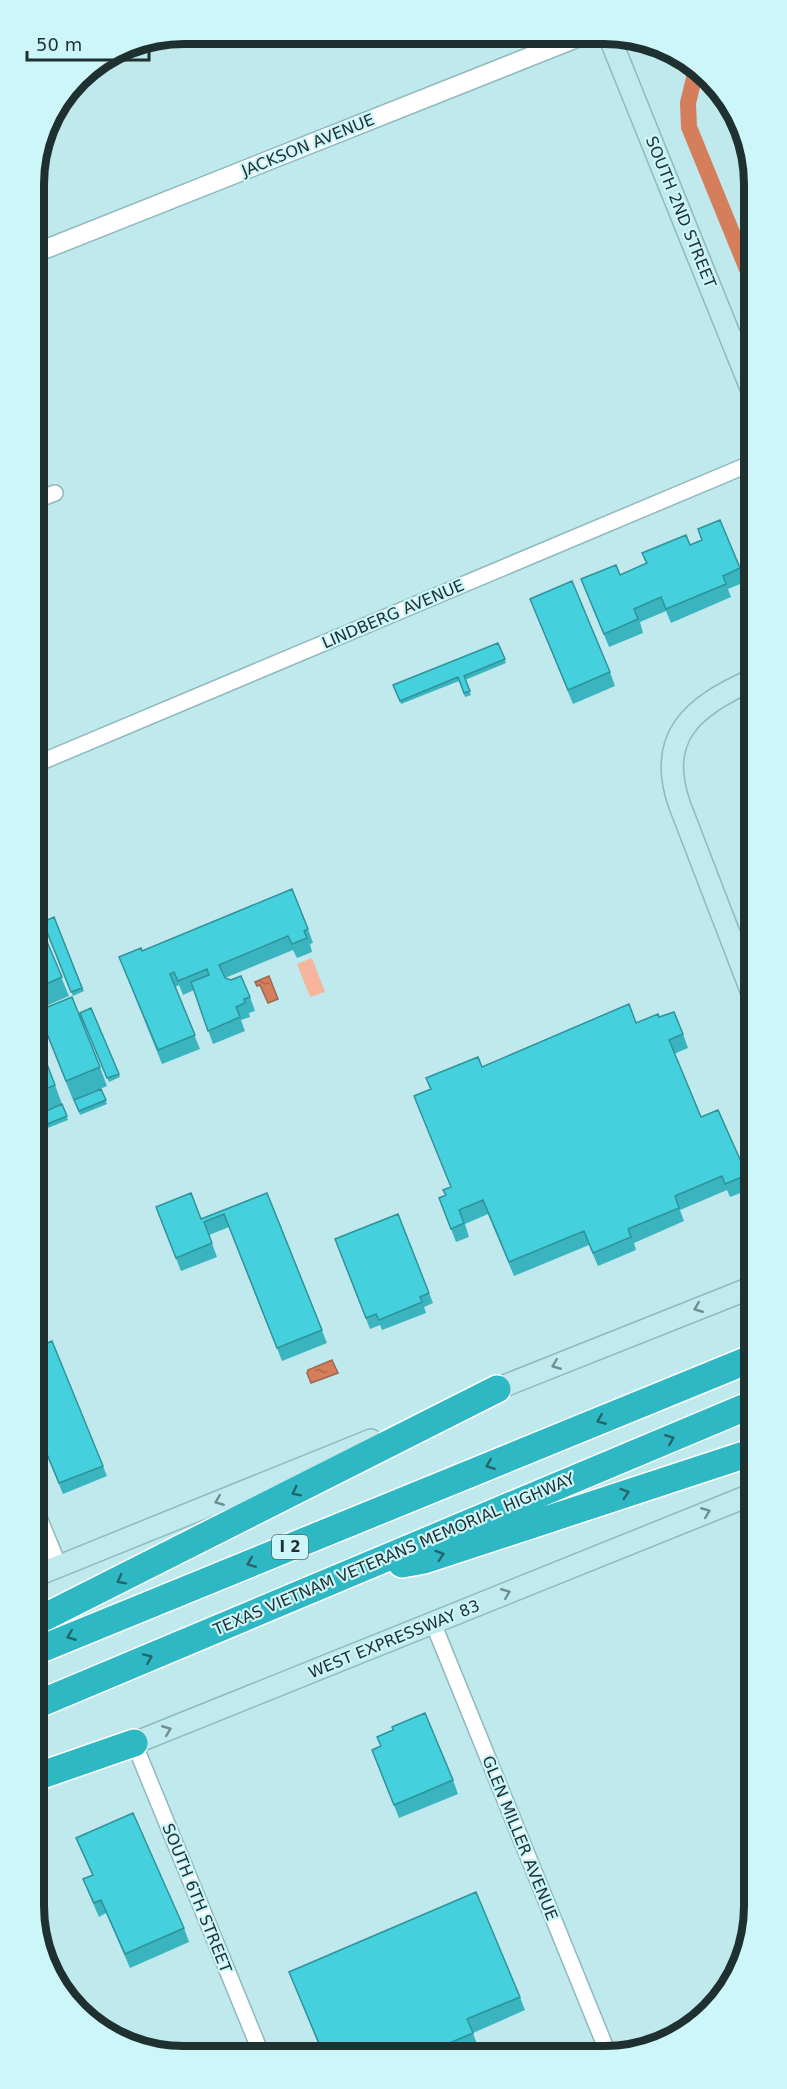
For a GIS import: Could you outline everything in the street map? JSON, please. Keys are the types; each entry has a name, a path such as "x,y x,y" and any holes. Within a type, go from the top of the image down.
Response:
{"highway":[{"name":"I 2","path":"44,1648 743,1362"},
{"path":"44,1618 497,1389"},
{"name":"TEXAS VIETNAM VETERANS MEMORIAL HIGHWAY","path":"44,1703 743,1408"},
{"path":"342,1576 424,1560 743,1455"},
{"path":"44,1774 134,1743"}],"main road":[{"name":"SOUTH 2ND STREET","path":"612,44 744,370"},
{"path":"744,684 712,699 700,708 681,733 671,766 672,783 676,795 744,971"},
{"path":"676,795 684,754 696,726 723,701 744,695"},
{"path":"44,1572 743,1291"},
{"name":"WEST EXPRESSWAY 83","path":"44,1782 134,1743 743,1498"}],"street":[{"name":"JACKSON AVENUE","path":"44,250 562,44"},
{"name":"LINDBERG AVENUE","path":"44,761 744,466"},
{"path":"44,497 55,493"},
{"path":"44,1530 59,1566"},
{"name":"GLEN MILLER AVENUE","path":"433,1623 605,2046"},
{"name":"SOUTH 6TH STREET","path":"134,1743 258,2046"}],"shaded area":[{"path":"312,958 325,992 310,997 297,964"}],"water":[{"path":"269,976 278,999 268,1003 260,985 257,986 255,982"},
{"path":"332,1360 338,1373 311,1383 308,1370"}],"building":[{"path":"720,520 740,568 723,576 726,584 666,609 661,597 634,609 638,619 604,634 581,579 616,565 620,575 647,563 642,553 686,535 690,545 702,540 698,529"},
{"path":"572,581 610,672 568,690 530,599"},
{"path":"498,643 505,659 464,676 470,691 464,693 458,677 400,701 393,685"},
{"path":"292,889 308,929 304,931 307,938 292,944 288,936 219,965 225,978 231,980 241,976 250,997 244,999 245,1003 236,1007 240,1017 208,1031 191,982 209,975 207,969 178,981 174,972 170,974 195,1035 158,1050 119,957 141,948 142,951"},
{"path":"54,917 82,988 71,992 44,922"},
{"path":"44,935 62,977 44,985"},
{"path":"72,997 100,1067 66,1081 44,1026 44,1009"},
{"path":"629,1004 636,1023 658,1014 659,1017 674,1012 683,1034 669,1040 701,1117 718,1110 743,1167 743,1176 725,1184 722,1176 675,1196 679,1208 628,1229 631,1237 593,1253 584,1231 509,1262 483,1200 459,1210 464,1223 451,1229 439,1198 446,1195 443,1190 451,1187 414,1096 431,1089 426,1078 478,1057 482,1067"},
{"path":"91,1008 119,1074 107,1078 80,1013"},
{"path":"44,1056 55,1085 44,1089"},
{"path":"101,1089 106,1100 79,1111 74,1100"},
{"path":"62,1104 67,1116 44,1125 44,1112"},
{"path":"191,1193 201,1219 267,1193 322,1330 277,1348 224,1214 204,1222 212,1243 176,1258 156,1207"},
{"path":"398,1214 429,1293 420,1297 422,1302 379,1320 376,1314 366,1318 335,1239"},
{"path":"52,1341 103,1466 59,1483 44,1447 44,1344"},
{"path":"425,1713 453,1780 394,1805 372,1750 381,1746 377,1737 393,1730 392,1727"},
{"path":"133,1813 184,1928 125,1954 101,1900 94,1903 83,1879 93,1875 76,1838"},
{"path":"476,1892 520,1997 467,2019 473,2033 442,2046 320,2046 289,1972"}],"waterway":[{"path":"694,77 688,103 689,127 744,262"}]}
